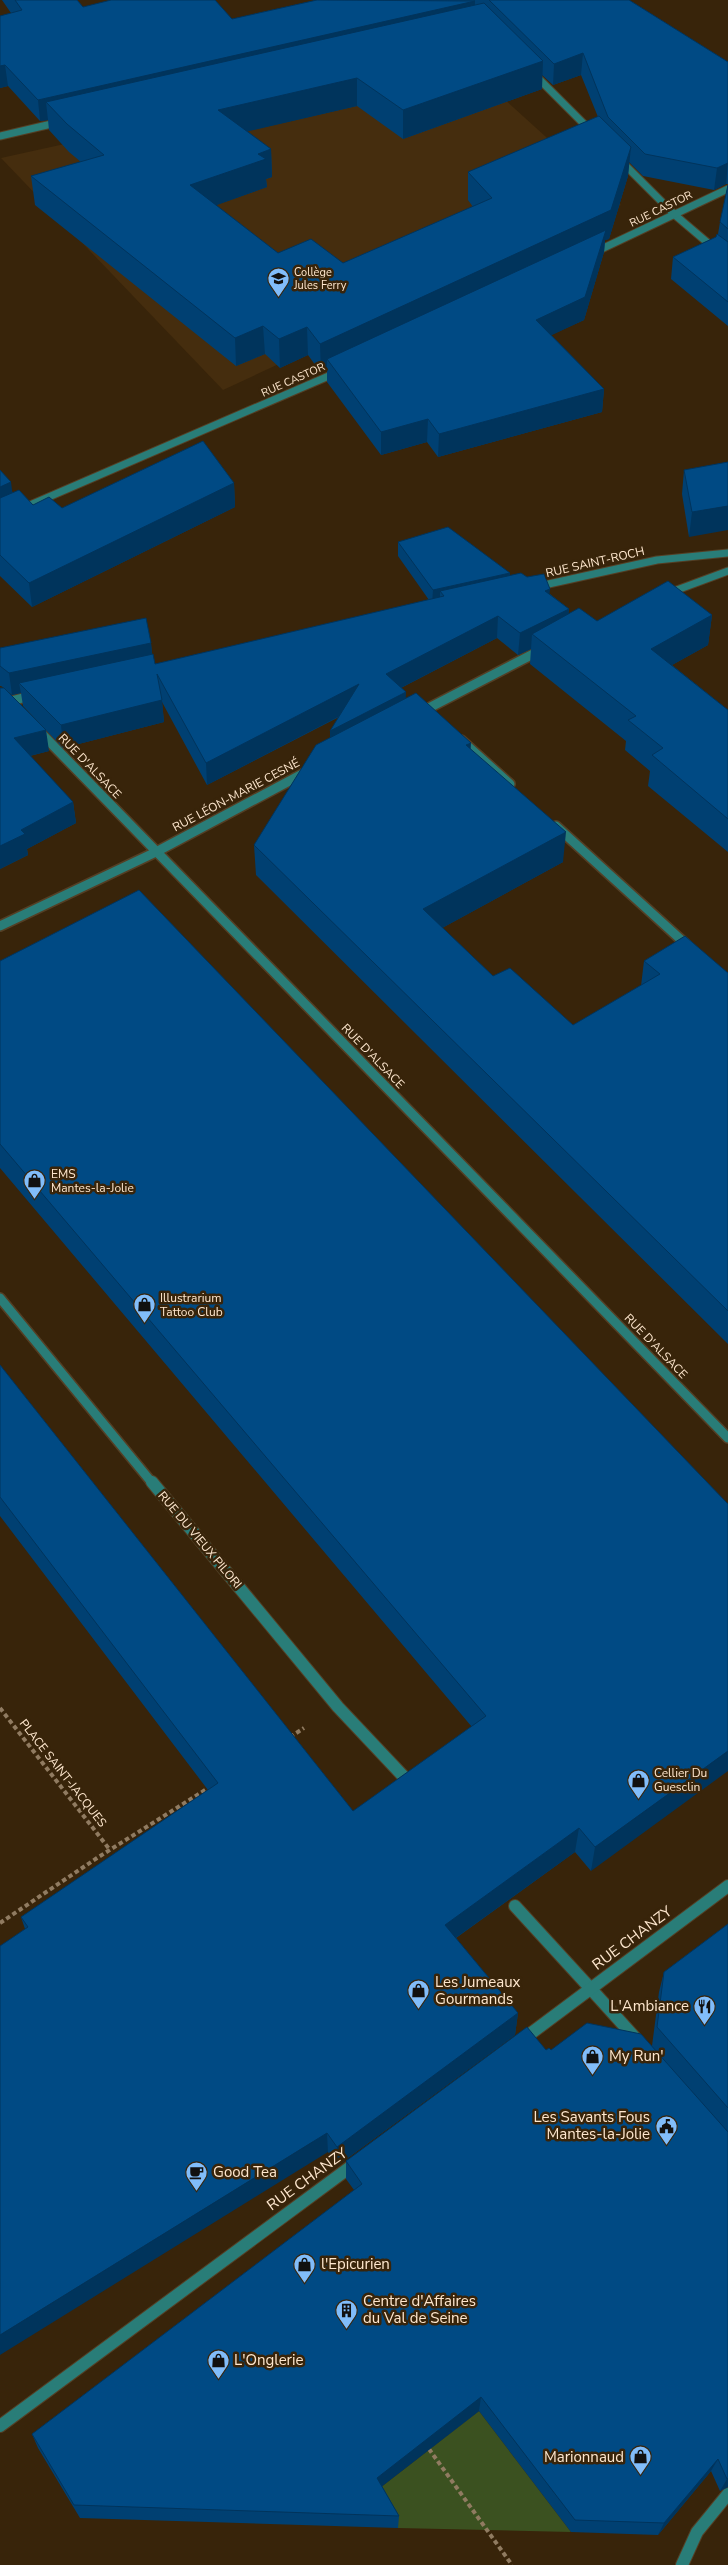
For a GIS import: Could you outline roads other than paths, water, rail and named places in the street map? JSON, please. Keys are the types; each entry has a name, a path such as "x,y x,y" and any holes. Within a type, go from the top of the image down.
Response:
{"street":[{"path":"527,67 597,137"},
{"path":"0,136 67,120"},
{"path":"611,151 675,215 728,260"},
{"name":"RUE CASTOR","path":"583,258 728,189"},
{"name":"RUE CASTOR","path":"0,518 349,367"},
{"name":"RUE SAINT-ROCH","path":"530,588 657,560 728,553"},
{"path":"655,598 691,582 728,571"},
{"path":"410,718 546,647"},
{"path":"0,692 4,702 15,708"},
{"path":"4,702 45,693"},
{"path":"427,709 435,716"},
{"name":"RUE D'ALSACE","path":"29,721 728,1438"},
{"path":"457,736 515,789"},
{"name":"RUE LÉON-MARIE CESNÉ","path":"0,926 156,852 314,768"},
{"path":"552,822 699,956"},
{"name":"RUE DU VIEUX PILORI","path":"0,1298 338,1707 405,1778"},
{"name":"RUE CHANZY","path":"512,2048 728,1886"},
{"path":"515,1906 649,2053"},
{"name":"RUE CHANZY","path":"0,2426 368,2154"},
{"path":"682,2565 697,2532 728,2494"}],"place":[{"name":"Collège Jules Ferry","path":"278,297"},
{"name":"EMS Mantes-la-Jolie","path":"35,1200"},
{"name":"Illustrarium Tattoo Club","path":"144,1324"},
{"name":"Cellier Du Guesclin","path":"638,1799"},
{"name":"Les Jumeaux Gourmands","path":"419,2010"},
{"name":"L'Ambiance","path":"705,2025"},
{"name":"My Run'","path":"593,2075"},
{"name":"Les Savants Fous Mantes-la-Jolie","path":"666,2145"},
{"name":"Good Tea","path":"197,2191"},
{"name":"l'Epicurien","path":"305,2283"},
{"name":"Centre d'Affaires du Val de Seine","path":"347,2329"},
{"name":"L'Onglerie","path":"218,2379"},
{"name":"Marionnaud","path":"640,2476"}]}
